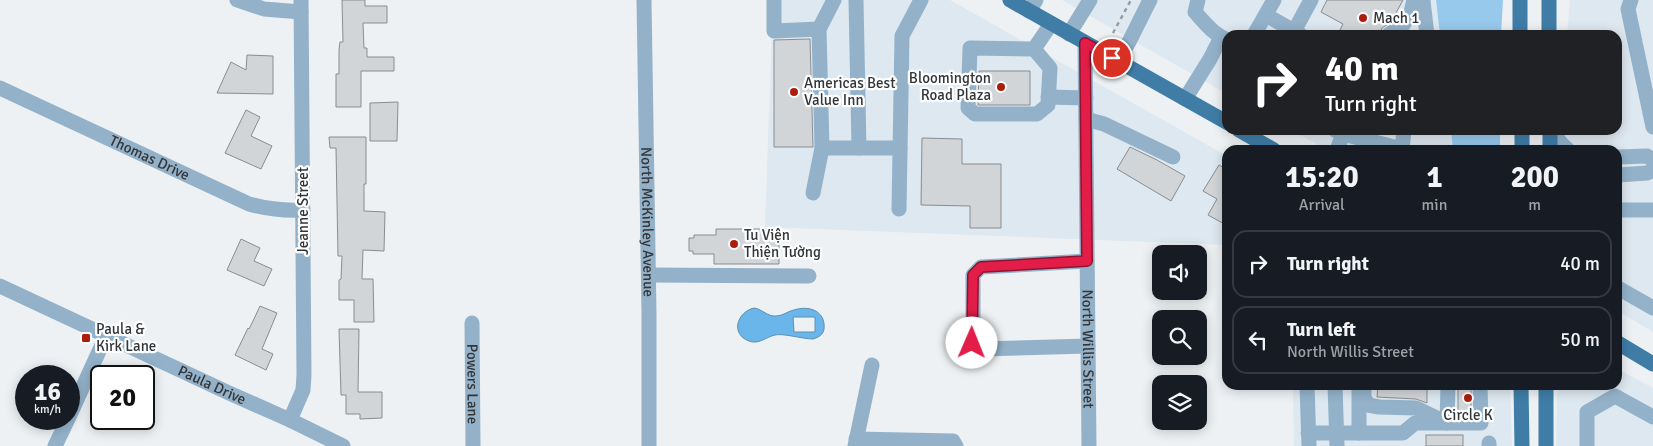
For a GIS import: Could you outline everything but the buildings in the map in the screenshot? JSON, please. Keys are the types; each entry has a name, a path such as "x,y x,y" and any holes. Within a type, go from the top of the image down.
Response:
{"main road":[{"path":"1010,0 1032,6 1050,24 1222,121"},
{"path":"1520,0 1520,30"},
{"path":"1549,0 1549,30"},
{"path":"1251,135 1266,145"},
{"path":"1622,348 1653,364"},
{"path":"1521,390 1522,446"},
{"path":"1546,390 1546,446"}],"street":[{"path":"238,0 264,9 301,6"},
{"name":"North McKinley Avenue","path":"644,0 649,446"},
{"path":"774,0 774,31 819,29"},
{"path":"813,193 822,148 819,29 834,0"},
{"path":"856,0 859,148"},
{"path":"899,209 902,36 921,0"},
{"path":"1069,34 1090,0"},
{"path":"1117,61 1129,42 1150,0"},
{"path":"1198,0 1195,12 1222,36"},
{"path":"1257,30 1274,0"},
{"path":"1298,30 1312,0"},
{"path":"1395,30 1402,25 1421,0"},
{"path":"1421,0 1426,30"},
{"path":"1631,0 1628,9 1653,127"},
{"name":"Jeanne Street","path":"290,420 304,382 301,6"},
{"path":"1266,15 1290,30"},
{"path":"1034,49 1050,24"},
{"path":"1185,99 1222,41"},
{"name":"North Willis Street","path":"1085,43 1089,446"},
{"path":"970,48 1034,49 1050,68 1048,105 1037,114 975,114 968,108 970,48"},
{"name":"Thomas Drive","path":"0,88 248,204 286,211 303,210"},
{"path":"1048,97 1086,98"},
{"path":"1086,119 1104,124 1173,157"},
{"path":"1350,135 1384,145"},
{"path":"1555,135 1563,145"},
{"path":"822,148 900,148"},
{"path":"1622,157 1647,156 1653,160"},
{"path":"1622,175 1647,173 1653,170"},
{"path":"1622,210 1653,210"},
{"path":"1087,261 981,267 973,275 972,343 982,349 1088,346"},
{"path":"648,275 809,276"},
{"name":"Paula Drive","path":"0,286 343,446"},
{"path":"1622,290 1653,308"},
{"name":"Powers Lane","path":"472,323 473,446"},
{"path":"80,392 106,336"},
{"path":"872,365 856,442 953,441 956,446"},
{"path":"1307,390 1308,439 1337,439 1358,433 1403,440 1415,423 1481,423 1480,390"},
{"path":"1335,390 1337,439"},
{"path":"1358,390 1358,433"},
{"path":"1364,390 1364,397 1368,405 1416,408 1447,423"},
{"path":"1447,423 1448,390"},
{"path":"1587,446 1587,412 1615,396 1653,417"},
{"path":"55,446 62,430"}],"path":[{"path":"1113,32 1131,0"}],"shaded area":[{"path":"773,0 950,0 1222,153 1222,245 765,227"},
{"path":"1062,0 1436,0 1439,30 1222,30 1222,91"},
{"path":"1436,0 1503,0 1501,30 1439,30"},
{"path":"1570,0 1653,0 1653,332 1622,313 1622,145 1563,145 1563,135 1622,135 1622,30 1567,30"},
{"path":"1300,135 1452,135 1452,145 1318,145"},
{"path":"1452,135 1500,135 1500,145 1452,145"},
{"path":"754,308 776,316 805,308 811,309 822,318 824,329 820,336 813,339 779,335 752,342 743,338 738,329 740,318 748,310","holes":["793,317 815,317 815,332 794,332"]},
{"path":"1622,371 1653,388 1653,446 1556,446 1558,390 1622,390"},
{"path":"1293,390 1510,390 1512,446 1294,446"}],"place":[{"name":"Mach 1","path":"1363,18"},
{"name":"Bloomington Road Plaza","path":"1001,87"},
{"name":"Americas Best Value Inn","path":"794,92"},
{"name":"Tu Viện Thiện Tường","path":"734,244"},
{"name":"Paula & Kirk Lane","path":"86,338"},
{"name":"Circle K","path":"1468,398"}],"route":[{"path":"972,343 973,275 981,267 1087,261 1085,43 1112,58"}]}
